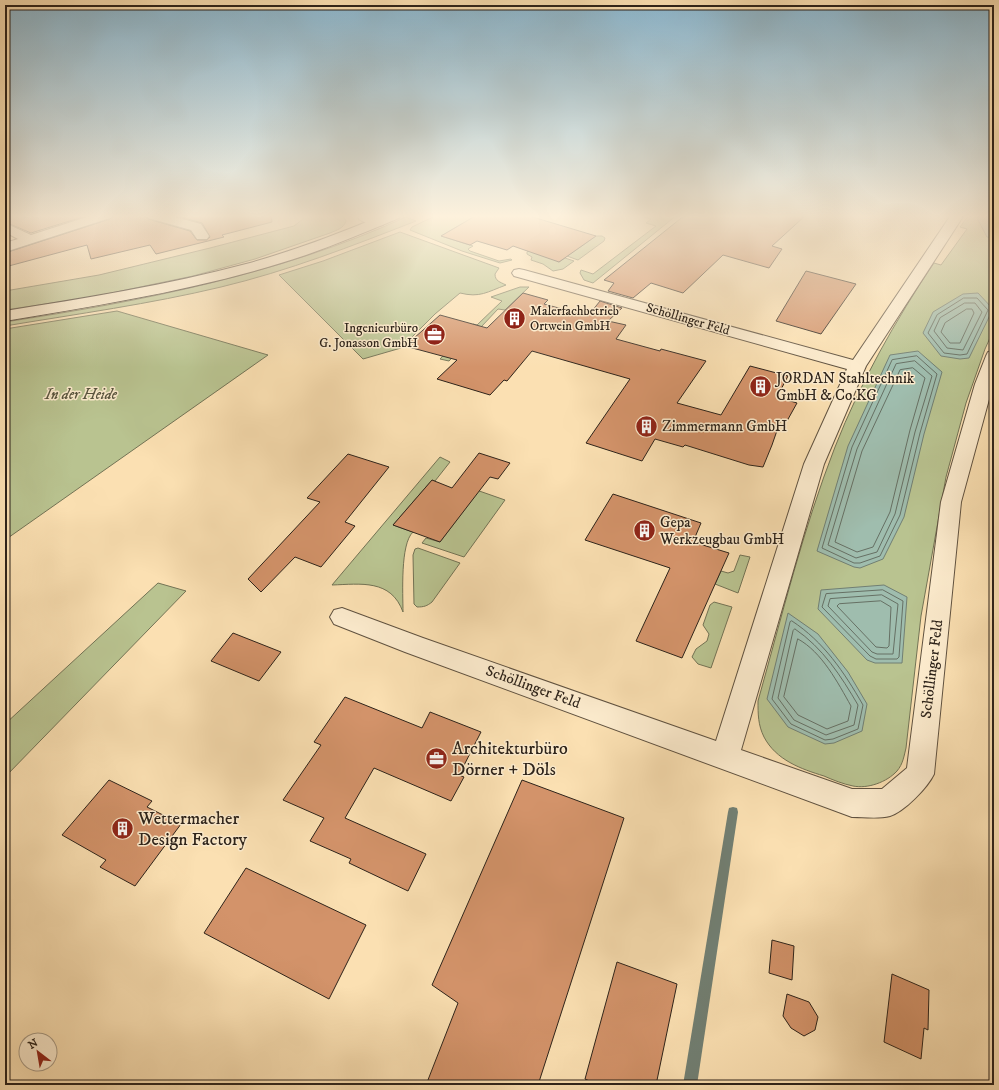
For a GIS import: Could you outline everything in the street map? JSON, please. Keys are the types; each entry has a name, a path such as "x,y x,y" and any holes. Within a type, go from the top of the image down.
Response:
{"street":[{"path":"5,316 138,294 222,275 253,266"},
{"path":"726,756 744,692 814,464 856,366 923,266"},
{"name":"Schöllinger Feld","path":"519,273 856,366"},
{"name":"Schöllinger Feld","path":"342,617 414,645 852,802 888,803 920,774 951,502 984,384 994,356"}],"green space":[{"path":"137,266 230,266 193,276 92,297 5,310 5,291 99,275"},
{"path":"273,266 293,266 246,281 167,299 5,326 5,322 159,295"},
{"path":"308,266 493,266 499,268 495,274 498,281 506,285 478,295 460,293 435,314 401,348 363,359 279,275"},
{"path":"546,266 567,266 563,269 553,271"},
{"path":"604,266 614,266 593,283 584,280 580,273 581,270 593,274"},
{"path":"932,266 994,266 994,329 985,349 966,403 946,477 921,616 906,748 903,760 901,766 893,775 877,784 859,787 838,782 798,767 782,758 769,745 762,733 759,719 758,701 784,605 823,478 845,423 867,375 906,307"},
{"path":"520,287 529,287 505,310 498,309 449,361 440,359 473,324 477,325 502,301 491,297"},
{"name":"In der Heide","path":"117,311 268,355 5,540 5,329"},
{"path":"440,457 450,462 435,481 432,480 393,525 413,532 409,538 404,558 403,612 398,601 383,589 364,584 332,585"},
{"path":"465,486 505,500 464,557 422,543 426,538 440,542 474,497"},
{"path":"418,548 460,563 432,602 422,607 417,607 414,604 413,555 415,549"},
{"path":"740,555 750,557 738,593 715,584 721,571 728,573 734,571"},
{"path":"158,583 186,591 5,777 5,724"},
{"path":"714,602 732,607 711,668 698,664 692,657 696,649 707,641 709,634 703,625 710,605"}],"water":[{"path":"978,293 993,309 969,358 960,359 941,356 923,333 933,312 963,294"},
{"path":"918,351 942,372 924,434 904,517 883,559 860,568 854,567 817,551 848,446 890,355"},
{"path":"884,585 907,597 902,663 875,663 867,660 818,609 821,590"},
{"path":"788,613 818,634 848,672 867,704 862,731 834,743 825,744 788,727 767,699"}],"building":[{"path":"622,266 712,266 683,293 651,283 633,298 608,291 614,283 604,280"},
{"path":"806,271 856,284 821,334 776,321"},
{"path":"523,293 548,300 544,304 588,316 600,301 622,308 608,321 626,325 616,339 660,351 661,349 706,361 677,403 721,415 750,366 788,376 777,397 797,403 787,421 781,419 763,467 749,465 685,445 683,447 655,439 642,461 586,443 630,379 532,351 507,381 504,380 490,395 437,379 457,360 405,346 440,315 487,328"},
{"path":"479,453 510,463 498,479 490,477 440,542 393,525 432,480 452,488"},
{"path":"348,454 389,467 345,522 355,526 321,567 295,557 261,592 248,579 320,502 307,498"},
{"name":"Gepa Werkzeugbau GmbH","path":"613,494 701,523 693,542 729,553 682,658 636,641 670,568 585,540"},
{"path":"233,633 281,652 259,681 211,661"},
{"path":"345,697 422,728 430,712 481,732 459,775 464,777 451,801 374,768 345,818 426,854 408,891 349,863 351,859 310,841 324,818 283,800 321,745 314,742"},
{"name":"Wettermacher Design Factory","path":"109,780 152,801 147,807 181,824 135,886 100,867 106,860 62,835"},
{"path":"522,780 624,818 538,1085 426,1085 458,1003 432,985"},
{"path":"246,868 366,925 329,999 204,933"},
{"path":"772,940 794,946 792,980 769,973"},
{"path":"617,962 677,984 656,1085 598,1085 585,1079"},
{"path":"892,974 929,990 928,1030 924,1028 921,1059 884,1042"},
{"path":"787,994 809,1002 818,1017 815,1030 804,1036 791,1028 783,1016"}],"waterway":[{"path":"690,1085 733,812"}],"place":[{"name":"Malerfachbetrieb Ortwein GmbH","path":"514,318"},
{"name":"Ingenieurbüro G. Jonasson GmbH","path":"434,335"},
{"name":"JORDAN Stahltechnik GmbH & Co.KG","path":"760,387"},
{"name":"Zimmermann GmbH","path":"647,426"},
{"name":"Gepa Werkzeugbau GmbH","path":"644,531"},
{"name":"Architekturbüro Dörner + Döls","path":"436,759"},
{"name":"Wettermacher Design Factory","path":"122,829"}]}
